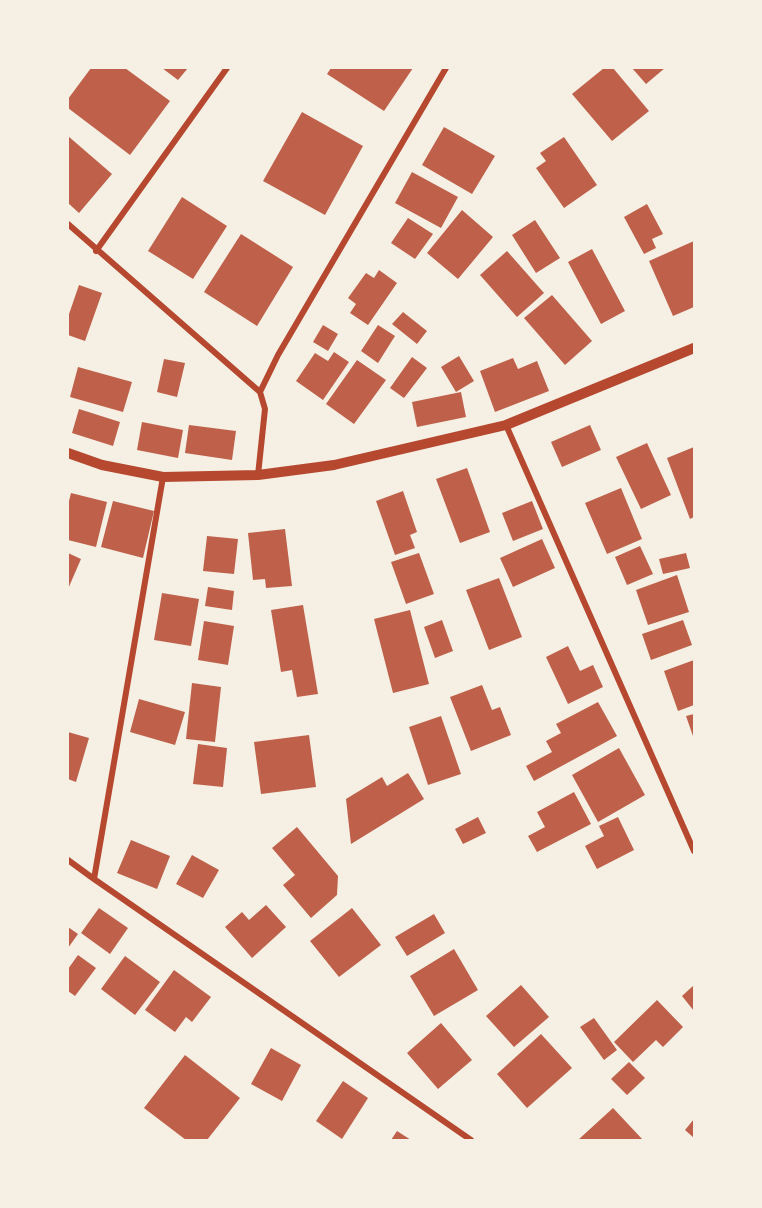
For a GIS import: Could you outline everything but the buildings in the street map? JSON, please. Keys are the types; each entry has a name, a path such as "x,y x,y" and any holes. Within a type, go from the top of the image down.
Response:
{"street":[{"path":"96,251 227,68"},
{"path":"260,392 278,355 446,68"},
{"path":"68,224 96,251 260,392 265,409 258,475"},
{"path":"68,453 102,465 163,477 258,475 334,465 506,425 694,348"},
{"path":"506,425 694,851"},
{"path":"94,879 163,477"},
{"path":"68,860 471,1140"}]}
